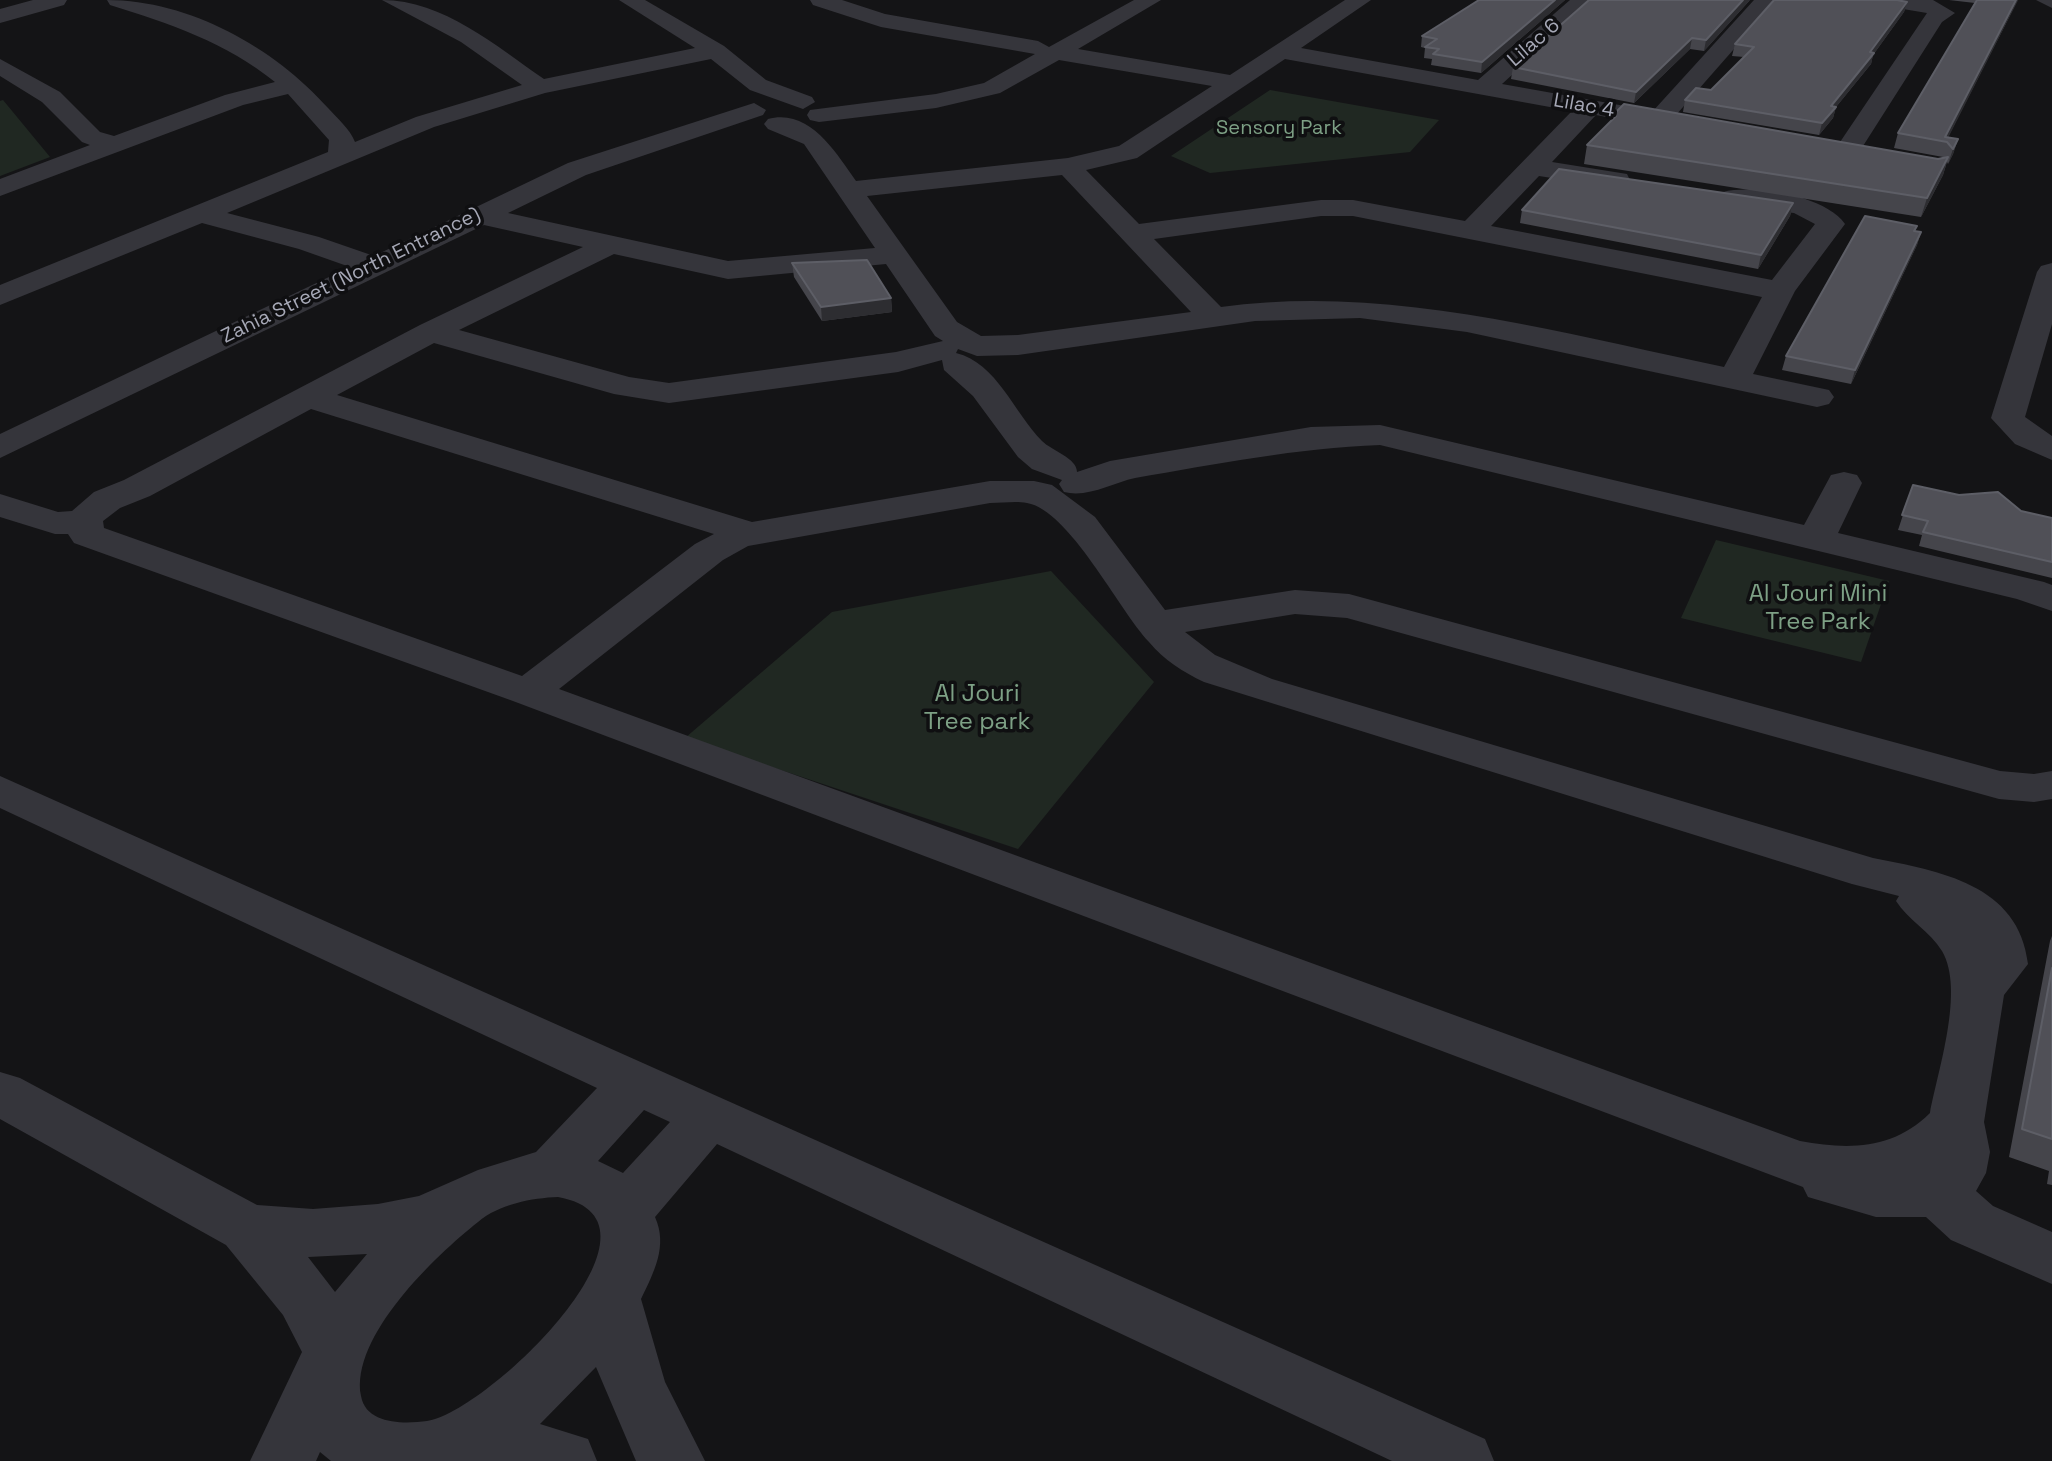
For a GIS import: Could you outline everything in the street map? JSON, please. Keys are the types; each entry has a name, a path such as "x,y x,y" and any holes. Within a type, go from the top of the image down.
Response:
{"street":[{"path":"0,16 56,0"},
{"path":"118,0 170,16 259,59 293,85 339,145"},
{"path":"393,0 469,37 540,87"},
{"path":"84,522 87,535 94,540 131,548 528,692 1796,1163 1823,1179 1897,1198 1937,1192 1950,1182 1958,1169 1961,1141 1956,1122 1979,990 1972,957 1949,925 1914,896 1869,873 1257,688 1204,667 1183,653 1156,624 894,255 851,190 812,115 763,110 716,51 630,0"},
{"path":"821,0 881,20 948,33 1059,44 1236,83"},
{"path":"1059,44 1124,0"},
{"path":"1059,44 1150,0"},
{"path":"851,190 1068,166 1128,152 1360,0"},
{"name":"Lilac 6","path":"1484,87 1583,0"},
{"path":"1659,119 1766,0"},
{"path":"1847,151 1944,9 1896,1"},
{"path":"881,20 910,7"},
{"path":"918,41 948,33"},
{"name":"Zahia Street (North Entrance)","path":"0,447 378,262 602,159 763,110 778,101 812,115 975,93 1006,82 1059,44"},
{"path":"0,296 198,214 339,145 388,136 540,87 716,51"},
{"name":"Lilac 4","path":"1283,52 1706,127"},
{"path":"0,66 63,107 91,137 113,145"},
{"path":"0,87 26,81"},
{"path":"0,188 234,100 293,85"},
{"path":"1473,229 1590,107"},
{"path":"1816,146 1876,156"},
{"path":"1068,166 1213,317"},
{"path":"1533,167 1638,183"},
{"path":"1712,194 1772,204 1812,218 1821,226 1858,218"},
{"path":"1133,233 1337,207 1473,229 1780,291"},
{"path":"486,211 611,244 728,270 894,255"},
{"path":"198,214 378,262"},
{"path":"1734,379 1780,291 1821,226"},
{"path":"0,505 55,523 84,522 105,501 137,488 311,398 431,332 611,244"},
{"path":"2052,272 2008,418 2023,435 2052,449"},
{"path":"431,332 653,393 702,391 1213,317 1324,309 1408,314 1817,397"},
{"path":"311,398 750,533"},
{"path":"528,692 709,552 750,533 1327,434 1380,435 2052,599"},
{"path":"1815,540 1844,483"},
{"path":"131,548 115,531 113,518 137,488"},
{"path":"1156,624 1295,602 1349,606 1999,785 2034,788 2052,785"},
{"path":"0,790 1461,1461"},
{"path":"551,1174 636,1082"},
{"path":"0,1093 247,1228 305,1297 331,1362 327,1400 338,1425 360,1444 391,1453 437,1449 564,1461"},
{"path":"624,1211 709,1116"},
{"path":"1796,1163 1846,1170 1897,1163 1933,1146 1956,1122"},
{"path":"283,1461 312,1396 358,1311 385,1273 417,1239 483,1190 517,1178 551,1174 582,1179 607,1192 624,1211 632,1238 627,1267 586,1333 518,1404 437,1449"},
{"path":"1937,1192 1972,1223 2052,1259"},
{"path":"247,1228 313,1234 348,1232 454,1209"},
{"path":"610,1296 619,1344 635,1391 672,1461"}],"green space":[{"name":"Sensory Park","path":"1270,90 1439,120 1410,152 1210,173 1171,156"},
{"path":"3,100 50,157 0,176 0,101"},
{"name":"Al Jouri Mini Tree Park","path":"1716,540 1889,581 1861,662 1681,618"},
{"name":"Al Jouri Tree park","path":"1051,571 1154,682 1018,849 685,738 832,612"}],"building":[{"path":"1479,0 1555,0 1482,62 1433,54 1439,49 1425,47 1437,39 1422,36"},
{"path":"1589,0 1743,0 1706,40 1692,38 1636,92 1513,67"},
{"path":"1774,0 1907,2 1870,52 1874,53 1831,106 1836,107 1822,123 1685,100 1696,88 1711,90 1754,47 1735,44"},
{"path":"1977,0 2016,0 1945,137 1958,139 1953,149 1947,142 1898,133"},
{"path":"1624,104 1938,159 1948,157 1927,198 1587,145"},
{"path":"1559,169 1793,203 1761,255 1522,210"},
{"path":"1865,216 1917,226 1914,231 1921,232 1855,370 1786,356"},
{"path":"867,260 891,298 821,307 792,263"},
{"path":"1913,485 1959,495 1998,492 2021,511 2052,518 2052,562 1923,532 1928,521 1902,515"},
{"path":"2052,968 2052,1139 2022,1129"}]}
